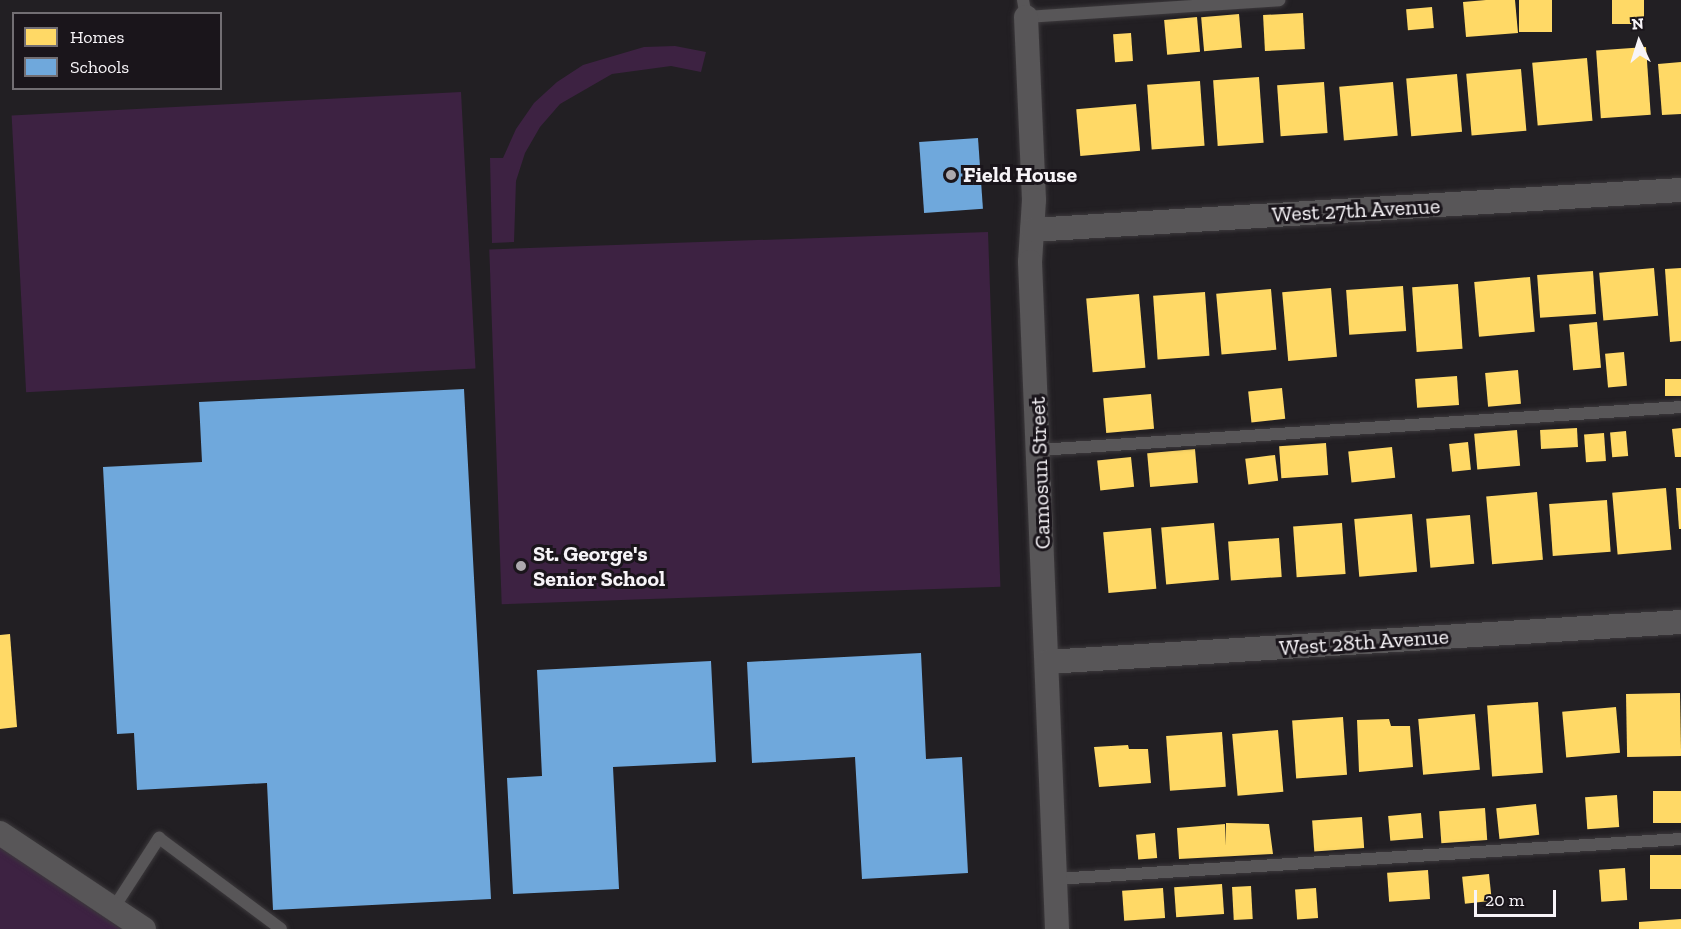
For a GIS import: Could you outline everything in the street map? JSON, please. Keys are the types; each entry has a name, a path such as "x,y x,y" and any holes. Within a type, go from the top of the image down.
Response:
{"street":[{"name":"Camosun Street","path":"1025,9 1057,929"},
{"name":"West 27th Avenue","path":"1032,230 1681,190"},
{"name":"West 28th Avenue","path":"1047,662 1681,622"},
{"path":"0,833 144,929"}],"lane":[{"path":"1025,9 1279,0"},
{"path":"1039,450 1681,406"},
{"path":"113,909 159,838 280,929"},
{"path":"1056,879 1681,839"}],"shaded area":[{"path":"675,46 706,52 701,72 671,66 612,74 560,104 540,127 525,153 516,181 514,242 492,243 490,158 503,158 516,129 534,103 557,82 583,65 644,47"},
{"path":"461,92 475,369 26,392 12,116"},
{"path":"988,232 1000,587 502,604 489,249"},
{"path":"0,845 126,929 0,929"}],"building: Homes":[{"path":"1515,0 1518,33 1466,37 1463,2"},
{"path":"1519,0 1552,0 1552,32 1519,32"},
{"path":"1612,0 1644,0 1644,24 1612,24"},
{"path":"1432,7 1434,28 1408,30 1406,9"},
{"path":"1303,13 1305,49 1265,51 1263,15"},
{"path":"1239,14 1242,48 1204,51 1201,17"},
{"path":"1197,17 1200,52 1167,55 1164,20"},
{"path":"1131,33 1133,61 1115,62 1113,34"},
{"path":"1646,47 1651,115 1601,118 1596,50"},
{"path":"1587,58 1592,121 1538,126 1532,63"},
{"path":"1681,62 1681,114 1662,115 1658,64"},
{"path":"1521,69 1526,131 1472,136 1466,74"},
{"path":"1457,74 1462,132 1411,136 1406,78"},
{"path":"1259,77 1264,143 1218,146 1213,80"},
{"path":"1200,81 1205,146 1152,150 1147,85"},
{"path":"1324,82 1328,133 1281,136 1277,85"},
{"path":"1393,82 1398,136 1344,141 1339,87"},
{"path":"1136,104 1140,151 1080,156 1076,109"},
{"path":"1654,268 1658,316 1603,321 1599,273"},
{"path":"1681,268 1681,341 1670,342 1665,269"},
{"path":"1593,271 1596,314 1540,318 1537,275"},
{"path":"1530,277 1535,332 1479,337 1474,282"},
{"path":"1458,284 1463,349 1417,352 1412,287"},
{"path":"1403,286 1406,331 1349,335 1346,290"},
{"path":"1331,288 1337,357 1288,361 1282,292"},
{"path":"1271,289 1276,350 1222,355 1216,294"},
{"path":"1205,292 1209,356 1158,359 1153,296"},
{"path":"1139,294 1145,368 1093,372 1086,299"},
{"path":"1597,322 1601,368 1573,370 1569,324"},
{"path":"1624,352 1627,386 1608,388 1605,354"},
{"path":"1518,370 1521,404 1488,407 1485,373"},
{"path":"1457,376 1459,405 1417,408 1415,379"},
{"path":"1665,379 1681,379 1681,396 1665,396"},
{"path":"1282,388 1285,419 1251,422 1248,392"},
{"path":"1151,394 1154,429 1106,433 1103,398"},
{"path":"1577,428 1578,447 1541,449 1540,430"},
{"path":"1681,428 1681,457 1675,457 1672,429"},
{"path":"1517,430 1520,466 1477,470 1474,434"},
{"path":"1626,431 1628,456 1612,457 1610,432"},
{"path":"1604,433 1606,461 1586,462 1584,434"},
{"path":"1468,442 1471,470 1452,472 1449,444"},
{"path":"1326,443 1328,475 1281,478 1279,446"},
{"path":"1392,447 1395,478 1351,482 1348,452"},
{"path":"1195,449 1198,483 1150,487 1147,453"},
{"path":"1275,455 1278,481 1248,484 1245,459"},
{"path":"1131,457 1134,487 1100,490 1097,461"},
{"path":"1666,488 1671,550 1618,554 1612,493"},
{"path":"1676,488 1681,488 1681,529 1679,529"},
{"path":"1537,492 1543,560 1492,564 1486,496"},
{"path":"1607,500 1611,552 1553,556 1549,504"},
{"path":"1412,514 1417,572 1359,577 1354,519"},
{"path":"1470,515 1474,564 1430,568 1426,519"},
{"path":"1214,523 1219,580 1166,584 1161,528"},
{"path":"1342,523 1346,574 1297,577 1293,526"},
{"path":"1151,528 1156,589 1108,593 1103,532"},
{"path":"1279,538 1282,577 1231,580 1228,542"},
{"path":"10,634 17,727 0,729 0,635"},
{"path":"1680,693 1681,756 1627,757 1626,694"},
{"path":"1538,702 1543,773 1492,776 1487,706"},
{"path":"1616,707 1620,753 1566,758 1562,712"},
{"path":"1475,714 1480,770 1423,775 1418,719"},
{"path":"1343,717 1347,775 1296,778 1292,721"},
{"path":"1389,719 1391,726 1410,726 1413,767 1359,772 1357,720"},
{"path":"1278,730 1283,792 1238,796 1232,734"},
{"path":"1222,732 1226,787 1170,791 1166,736"},
{"path":"1128,745 1129,749 1148,749 1151,783 1099,787 1094,747"},
{"path":"1653,791 1681,791 1681,823 1653,823"},
{"path":"1617,795 1619,827 1587,829 1585,797"},
{"path":"1536,804 1539,835 1499,839 1496,808"},
{"path":"1485,808 1487,840 1441,843 1439,811"},
{"path":"1421,813 1423,838 1390,841 1388,816"},
{"path":"1362,817 1364,848 1314,851 1312,820"},
{"path":"1226,823 1269,824 1273,854 1179,859 1177,828 1225,824 1226,846"},
{"path":"1155,833 1157,858 1138,860 1136,835"},
{"path":"1650,855 1681,855 1681,889 1650,889"},
{"path":"1625,868 1627,900 1601,902 1599,870"},
{"path":"1428,870 1430,899 1389,902 1387,873"},
{"path":"1489,874 1492,901 1465,904 1462,877"},
{"path":"1222,884 1224,914 1176,917 1174,887"},
{"path":"1251,886 1253,919 1234,920 1232,887"},
{"path":"1163,888 1165,918 1124,921 1122,891"},
{"path":"1316,888 1318,918 1297,919 1295,889"},
{"path":"1681,919 1681,929 1639,929 1639,922"}],"building: Schools":[{"name":"Field House","path":"978,138 983,209 924,213 919,142"},
{"path":"464,389 491,899 273,910 267,783 137,790 134,733 117,734 103,467 202,462 199,402"},
{"path":"921,653 926,759 962,757 968,873 862,879 855,757 752,763 747,662"},
{"path":"711,661 716,762 613,767 619,889 513,894 507,778 542,776 537,670"}],"place":[{"name":"Field House","path":"951,175"},
{"name":"St. George's Senior School","path":"521,566"}]}
